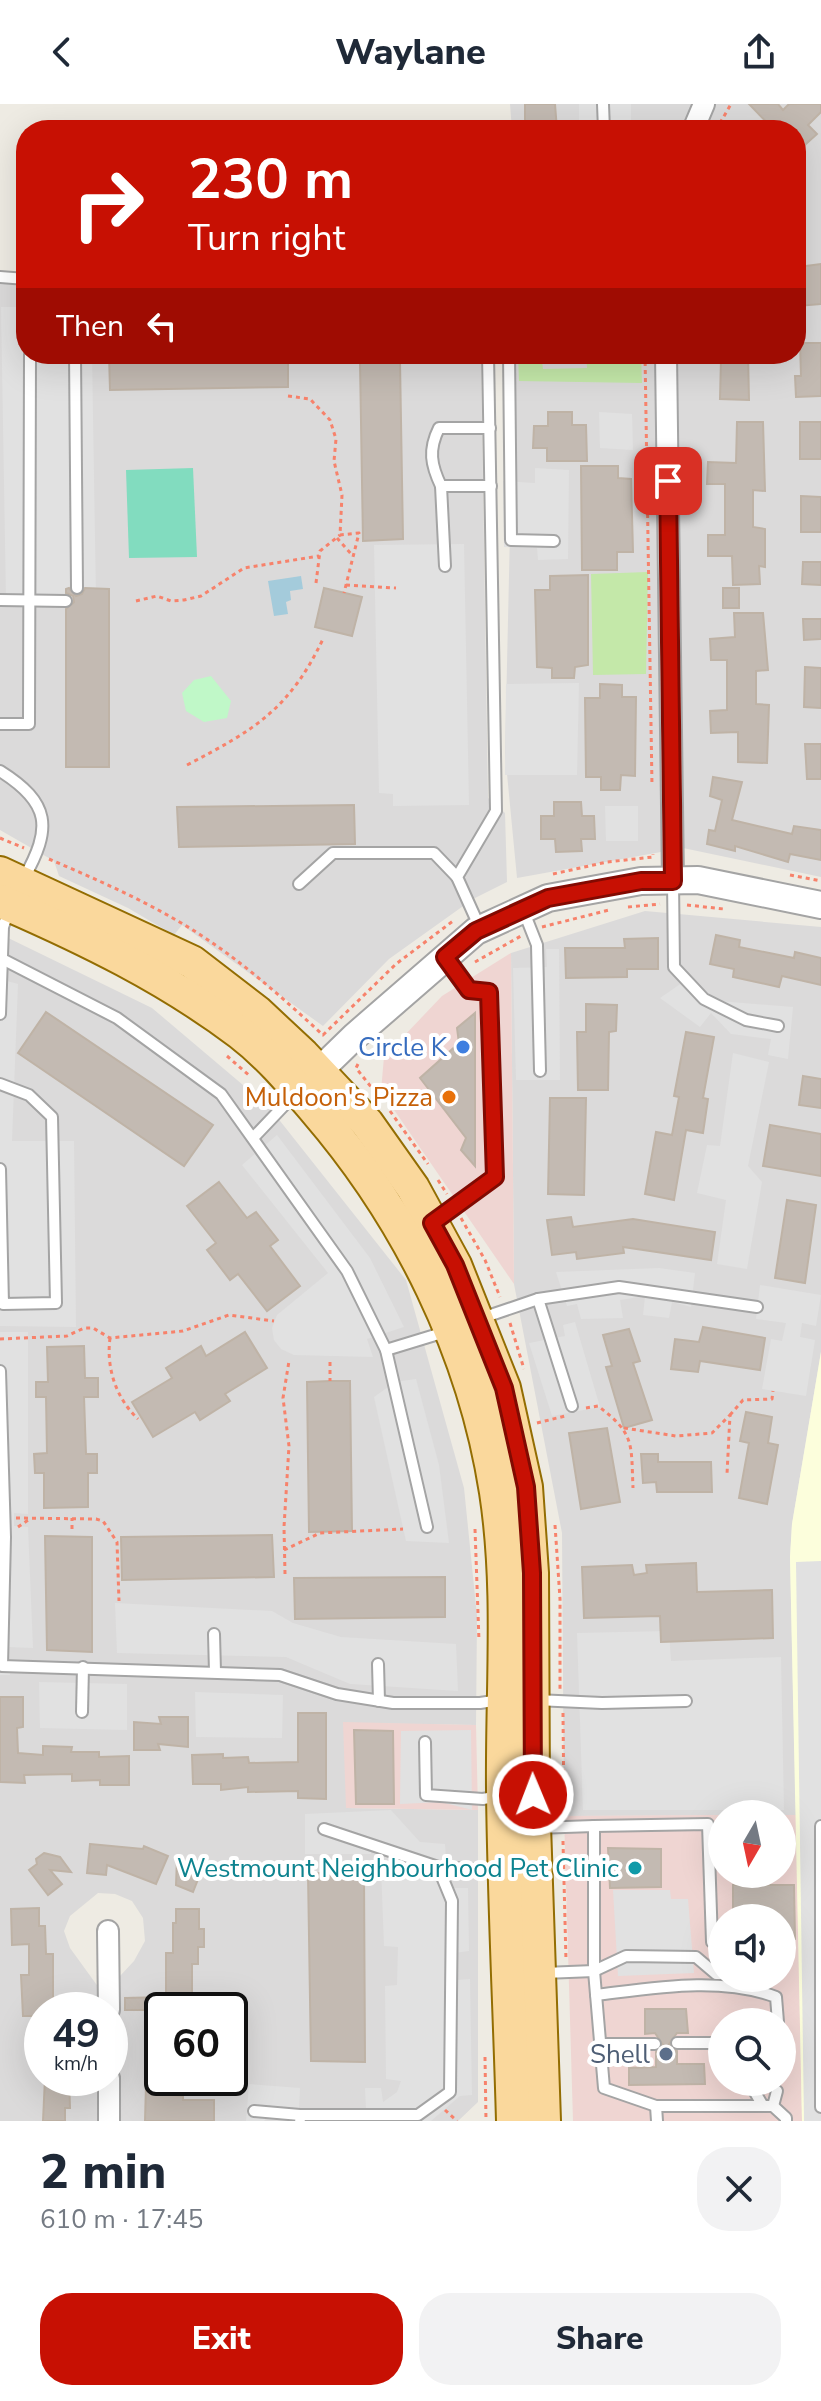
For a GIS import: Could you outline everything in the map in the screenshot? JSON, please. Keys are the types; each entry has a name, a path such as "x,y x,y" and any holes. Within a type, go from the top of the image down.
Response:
{"main road":[{"path":"8,891 192,962 257,1012 309,1081 344,1142 387,1204 427,1278 478,1320"},
{"path":"309,1081 367,1123 413,1188 444,1215 455,1265 504,1388 526,1487 539,1697 505,1865 538,1971 544,2121"},
{"path":"513,2121 538,1971 549,1828 518,1795"}],"street":[{"path":"666,364 673,892"},
{"path":"309,1081 355,1036 452,964 476,919 527,920 548,898 641,881 673,892 698,880 821,905"},
{"path":"108,1931 109,1992"},
{"path":"109,2096 109,2121"}],"lane":[{"path":"0,724 29,724 30,364"},
{"path":"75,364 77,588"},
{"path":"457,877 496,811 488,364"},
{"path":"509,364 511,540 554,541"},
{"path":"445,566 441,486 433,469 431,444 439,428 490,428"},
{"path":"441,486 491,486"},
{"path":"0,600 66,601"},
{"path":"0,771 12,778 39,805 44,830 38,854 8,891 3,927 0,1014"},
{"path":"299,884 333,853 434,853 457,877 476,919"},
{"path":"673,892 674,967 704,999 746,1020 778,1026"},
{"path":"527,920 537,945 540,1071"},
{"path":"2,959 117,1018 221,1094 347,1271 386,1350 427,1527"},
{"path":"444,1215 495,1177 489,992 469,990 452,964"},
{"path":"253,1138 309,1081"},
{"path":"0,1084 29,1095 52,1117 56,1303 3,1304 0,1169"},
{"path":"386,1350 538,1299 619,1287 757,1307"},
{"path":"538,1299 572,1406"},
{"path":"0,1371 4,1519 2,1666 280,1675 337,1694 379,1701 480,1703 539,1697 602,1703 686,1701"},
{"path":"214,1634 215,1672"},
{"path":"378,1664 379,1701"},
{"path":"82,1712 83,1667"},
{"path":"425,1742 426,1795 483,1799 518,1795"},
{"path":"549,1828 708,1824 714,1904"},
{"path":"594,1826 594,1971 604,2088 656,2106 768,2106"},
{"path":"821,1826 821,2107"},
{"path":"324,1829 438,1867 483,1870 505,1865"},
{"path":"254,2111 300,2118 418,2115 450,2092 452,1901 438,1867"},
{"path":"696,1957 708,1948"},
{"path":"538,1971 594,1971 626,1956 696,1957 708,1966"},
{"path":"596,1995 661,1987 749,1987 776,1997 777,2008"},
{"path":"677,2043 708,2043"},
{"path":"600,2044 655,2044"},
{"path":"760,2096 786,2121"},
{"path":"768,2106 774,2096"},
{"path":"656,2106 657,2121"}],"path":[{"path":"645,364 652,785"},
{"path":"288,396 310,399 330,420 336,439 334,461 342,495 338,537 353,556"},
{"path":"316,583 320,551 338,537 359,533 344,593"},
{"path":"136,601 157,596 171,601 201,596 244,568 319,556"},
{"path":"346,585 396,588"},
{"path":"187,765 246,734 287,698 309,667 323,639"},
{"path":"0,838 151,906 212,942 262,980 323,1035 427,938 476,919"},
{"path":"550,875 607,862 653,857 653,843"},
{"path":"778,873 821,881"},
{"path":"452,964 527,920 621,907 673,892"},
{"path":"224,1053 255,1081"},
{"path":"361,1061 356,1068 405,1129 430,1168"},
{"path":"438,1180 444,1215 485,1260 478,1320"},
{"path":"0,1339 67,1336 84,1328 93,1328 110,1338 183,1331 229,1315 274,1321"},
{"path":"110,1338 108,1361 117,1389 126,1407 138,1419"},
{"path":"285,1574 289,1446 283,1398 289,1361"},
{"path":"330,1362 330,1381"},
{"path":"537,1423 570,1415 572,1406 598,1406 624,1428 676,1436 712,1433 743,1400 772,1399 773,1391"},
{"path":"727,1474 730,1415"},
{"path":"624,1428 631,1451 633,1488"},
{"path":"72,1518 72,1529"},
{"path":"4,1519 103,1521 117,1542 119,1601"},
{"path":"474,1519 479,1650"},
{"path":"284,1550 320,1533 403,1529"},
{"path":"538,1971 549,1828 539,1697"}],"shaded area":[{"path":"510,104 821,104 821,877 683,848 517,878 505,753 514,364 806,364 806,120 511,120"},
{"path":"579,104 631,104 631,120 579,120"},
{"path":"0,283 16,284 16,364 481,364 488,798 505,813 507,882 473,899 389,959 323,1026 182,925 174,935 128,908 59,876 54,861 0,830"},
{"path":"1,307 16,307 16,364 92,364 96,598 6,600"},
{"path":"599,412 632,414 633,450 600,448"},
{"path":"535,468 569,470 568,559 538,560 537,548 504,547 503,481 535,483"},
{"path":"464,544 469,805 393,806 393,794 379,793 374,545"},
{"path":"579,683 577,775 505,775 506,684"},
{"path":"605,806 638,806 638,841 606,841"},
{"path":"645,911 821,927 821,1352 792,1524 790,1557 796,1800 708,1800 708,1815 564,1816 562,1533 514,1284 511,953"},
{"path":"0,934 152,1008 269,1107 406,1280 464,1488 477,1616 476,1725 344,1723 347,1808 478,1810 478,2102 458,2121 119,2121 119,2096 128,2096 128,1992 118,1992 120,1976 134,1961 145,1941 143,1918 132,1901 115,1894 98,1893 70,1916 64,1931 70,1948 99,1992 24,1992 24,2096 99,2096 99,2121 0,2121"},
{"path":"546,949 559,949 560,1080 516,1080 513,968 547,967"},
{"path":"511,953 514,1284 381,1091 384,1057 442,996"},
{"path":"689,978 719,1001 793,1007 788,1059 768,1055 771,1039 731,1034 711,1013 700,1027 660,998"},
{"path":"0,979 18,984 12,1141 74,1141 76,1327 0,1326"},
{"path":"733,1053 769,1062 748,1166 762,1182 747,1269 717,1264 726,1200 697,1193 707,1145 720,1146"},
{"path":"277,1135 370,1258 404,1327 367,1339 373,1357 294,1355 281,1349 274,1340 272,1328 277,1315 328,1273 242,1165"},
{"path":"659,1268 695,1273 691,1307 672,1302 669,1318 643,1315 645,1296 620,1300 623,1318 581,1319 577,1304 567,1306 556,1272"},
{"path":"760,1285 821,1295 816,1326 802,1323 800,1337 815,1340 806,1396 762,1389 771,1339 782,1341 786,1323 756,1319"},
{"path":"575,1322 600,1407 552,1416 529,1343 565,1336 563,1325"},
{"path":"0,1332 28,1332 28,1514 14,1513 14,1526 28,1527 33,1648 8,1647 10,1675 0,1675"},
{"path":"821,1352 821,2121 802,2121 790,1557 792,1524"},
{"path":"416,1379 439,1465 449,1543 406,1541 374,1397 395,1382"},
{"path":"821,1561 821,2121 804,2121 796,1562"},
{"path":"115,1603 272,1611 293,1623 341,1637 456,1644 458,1691 350,1684 286,1657 117,1653"},
{"path":"669,1631 671,1661 781,1657 784,1800 708,1800 708,1810 583,1810 577,1633"},
{"path":"39,1682 127,1684 127,1730 40,1728"},
{"path":"195,1692 283,1695 282,1738 196,1737"},
{"path":"343,1722 476,1725 478,1810 346,1808"},
{"path":"471,1730 472,1810 441,1802 400,1804 401,1731"},
{"path":"391,1810 420,1842 445,1844 448,1888 468,1888 469,1951 454,1953 457,1980 470,1979 472,2095 460,2096 431,2121 342,2121 341,2109 366,2109 365,2088 381,2088 383,2102 397,2092 401,2081 386,2079 385,1986 397,1985 398,1947 384,1946 381,1867 398,1868 397,1858 371,1842 371,1854 305,1854 305,1814"},
{"path":"708,1815 708,1888 796,1888 796,1815 802,2121 573,2121 564,1816"},
{"path":"613,1890 670,1890 671,1899 688,1899 694,1973 618,1976"},
{"path":"249,2084 300,2088 299,2109 259,2111 270,2114 264,2121 246,2121"}],"green space":[{"path":"518,364 542,364 543,369 587,368 587,364 641,364 642,383 519,381"},
{"path":"193,468 197,557 129,558 126,470"},
{"path":"648,572 646,674 593,675 591,574"},
{"path":"211,676 231,701 227,718 204,722 186,711 182,693 194,680"}],"water":[{"path":"301,576 303,589 290,591 291,600 286,602 288,614 274,616 268,581"}],"building":[{"path":"525,104 555,104 556,120 525,120"},
{"path":"749,104 778,104 783,110 789,104 821,104 821,112 808,125 817,134 806,144 806,120 764,120"},
{"path":"821,264 821,304 806,305 806,266"},
{"path":"806,343 821,343 821,396 796,397 795,376 801,376 801,364 806,364"},
{"path":"109,364 288,364 288,387 110,390"},
{"path":"360,364 400,364 403,539 363,541"},
{"path":"721,364 748,364 749,400 720,399"},
{"path":"548,412 572,412 572,425 586,425 587,461 547,461 547,448 533,448 534,426 548,426"},
{"path":"737,422 763,422 765,491 753,490 753,527 765,529 765,567 759,566 760,584 733,585 732,556 708,556 708,535 725,535 725,484 707,484 708,462 736,463"},
{"path":"800,422 821,422 821,459 800,459"},
{"path":"581,466 618,466 618,478 631,479 633,552 617,552 617,570 582,570"},
{"path":"801,496 821,497 821,532 801,532"},
{"path":"803,562 821,562 821,585 802,584"},
{"path":"588,575 588,665 575,667 574,678 552,678 552,668 537,667 535,590 550,590 550,576"},
{"path":"69,588 76,596 82,594 85,588 109,589 109,767 66,767 66,609 74,602 73,596 66,593"},
{"path":"324,588 362,597 352,636 315,627"},
{"path":"723,588 739,588 739,608 723,608"},
{"path":"734,613 763,613 768,670 756,671 756,704 769,705 767,763 738,762 738,732 711,733 710,711 727,710 727,660 711,660 710,639 735,637"},
{"path":"803,619 821,619 821,639 804,640"},
{"path":"805,667 821,668 821,708 804,707"},
{"path":"600,684 622,685 622,697 636,697 635,776 621,775 620,790 601,790 601,777 586,777 585,698 600,698"},
{"path":"805,744 821,744 821,779 807,779"},
{"path":"713,777 742,782 732,820 792,834 794,826 821,830 821,860 790,854 788,862 735,846 735,851 707,844 709,830 715,831 722,800 710,796"},
{"path":"554,802 581,802 582,816 594,816 595,839 581,839 582,851 556,852 555,839 541,839 541,816 554,816"},
{"path":"354,805 355,844 179,847 177,807"},
{"path":"716,935 740,940 739,947 794,958 795,952 821,958 821,985 782,976 779,987 733,977 734,969 710,964"},
{"path":"658,938 658,969 627,969 627,977 566,978 565,948 625,948 624,939"},
{"path":"586,1004 617,1005 616,1031 609,1032 608,1090 578,1090 577,1032 586,1032"},
{"path":"46,1012 213,1125 184,1166 18,1053"},
{"path":"475,1013 475,1166 461,1150 466,1138 420,1078 459,1043 457,1028"},
{"path":"686,1032 714,1037 703,1098 708,1099 703,1133 686,1130 674,1200 645,1194 656,1132 672,1135 679,1097 674,1096"},
{"path":"803,1076 821,1079 821,1108 799,1105"},
{"path":"550,1098 586,1098 584,1195 548,1194"},
{"path":"770,1125 821,1134 821,1176 763,1166"},
{"path":"219,1182 247,1218 256,1212 278,1240 270,1246 300,1286 267,1311 238,1274 230,1280 207,1250 216,1243 187,1206"},
{"path":"787,1200 816,1205 805,1283 775,1278"},
{"path":"571,1217 573,1227 633,1219 715,1232 711,1260 623,1247 624,1253 577,1259 576,1252 552,1255 547,1220"},
{"path":"703,1327 765,1338 760,1370 700,1361 698,1372 671,1369 675,1339 699,1342"},
{"path":"629,1329 640,1361 633,1363 652,1420 624,1428 606,1367 612,1366 603,1335"},
{"path":"245,1332 267,1368 225,1394 230,1401 200,1420 195,1412 153,1437 132,1402 172,1378 166,1368 201,1346 206,1356"},
{"path":"84,1346 85,1378 98,1378 98,1397 84,1397 86,1454 97,1454 97,1473 88,1473 88,1507 44,1508 44,1473 35,1473 34,1454 47,1453 46,1397 36,1397 36,1382 48,1382 47,1347"},
{"path":"350,1381 352,1531 309,1532 307,1382"},
{"path":"746,1412 772,1417 768,1443 778,1445 767,1504 739,1498 749,1443 740,1441"},
{"path":"607,1428 620,1502 581,1509 569,1433"},
{"path":"641,1454 658,1454 658,1462 711,1462 712,1492 657,1492 656,1482 643,1483"},
{"path":"272,1535 274,1577 122,1580 121,1537"},
{"path":"45,1536 92,1537 92,1652 47,1650"},
{"path":"696,1563 697,1592 772,1590 773,1638 661,1642 660,1616 584,1618 582,1567 632,1565 634,1575 647,1573 646,1565"},
{"path":"445,1577 445,1617 295,1619 294,1578"},
{"path":"0,1697 23,1697 23,1727 17,1728 18,1753 43,1755 43,1746 72,1747 71,1752 99,1752 99,1757 129,1756 129,1785 100,1785 100,1780 72,1781 72,1774 24,1775 25,1783 0,1782"},
{"path":"298,1713 326,1713 326,1799 298,1798 298,1791 248,1792 248,1787 221,1790 221,1784 193,1784 192,1755 248,1757 249,1763 298,1762"},
{"path":"159,1717 188,1717 188,1747 158,1744 160,1750 134,1750 134,1722 161,1724"},
{"path":"354,1730 393,1731 394,1804 356,1804"},
{"path":"90,1844 143,1849 144,1846 168,1856 156,1884 107,1865 106,1875 87,1873"},
{"name":"Westmount Neighbourhood Pet Clinic","path":"608,1848 661,1849 661,1887 610,1888"},
{"path":"44,1853 60,1857 71,1872 50,1870 62,1884 48,1895 29,1870"},
{"path":"177,1859 202,1869 193,1892 176,1885"},
{"path":"308,1873 364,1874 365,2062 311,2061"},
{"path":"733,1888 794,1888 794,1904 733,1904"},
{"path":"39,1908 39,1926 45,1926 46,1954 53,1954 53,1992 24,1992 24,2016 21,1975 29,1975 29,1944 12,1945 11,1909"},
{"path":"176,1909 199,1909 199,1929 204,1929 204,1947 198,1947 198,1964 192,1964 192,1992 166,1992 166,1953 173,1953 173,1923 176,1923"},
{"path":"128,1998 144,1998 144,2010 128,2010"},
{"name":"Shell","path":"645,2009 686,2009 688,2033 677,2033 669,2044 677,2051 677,2064 704,2064 705,2084 629,2085 629,2068 656,2067 656,2052 663,2045 655,2033 645,2034"},
{"path":"44,2096 70,2096 70,2108 65,2108 65,2121 43,2121"},
{"path":"146,2096 214,2100 214,2121 145,2121"}],"place":[{"name":"Circle K","path":"463,1047"},
{"name":"Muldoon's Pizza","path":"449,1097"},
{"name":"Westmount Neighbourhood Pet Clinic","path":"635,1868"},
{"name":"Shell","path":"666,2054"}],"route":[{"path":"533,1795 532,1573 526,1487 504,1388 455,1265 432,1223 495,1177 489,992 469,990 445,957 476,931 548,898 641,881 673,881 668,481"}]}
